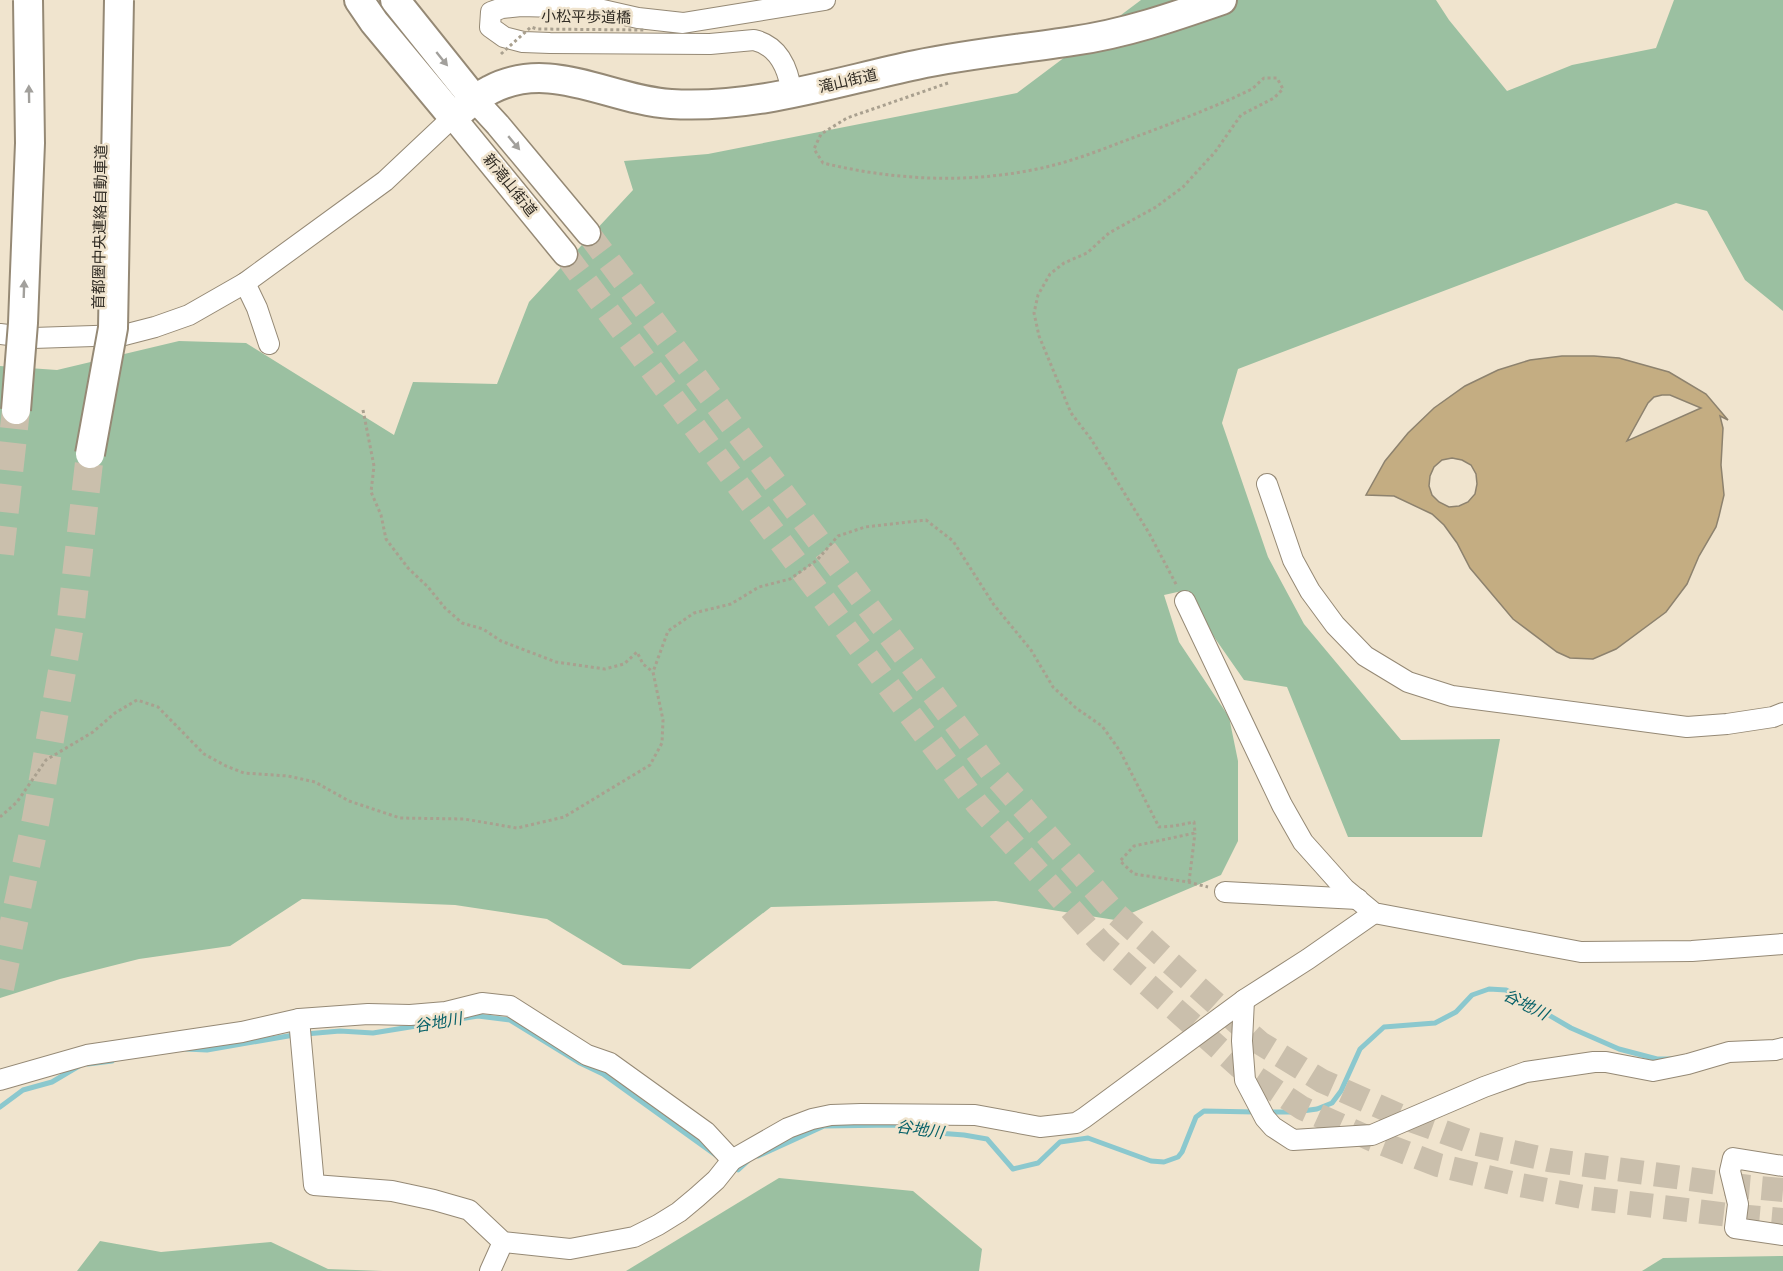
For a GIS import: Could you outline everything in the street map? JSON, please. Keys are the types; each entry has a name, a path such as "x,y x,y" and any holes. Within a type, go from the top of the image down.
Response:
{"highway":[{"path":"16,410 30,143 28,0"},
{"name":"首都圏中央連絡自動車道","path":"99,0 102,207 97,352 90,454 113,328 118,0"},
{"name":"滝山街道","path":"464,108 502,85 545,77 564,79 635,99 669,104 704,105 752,101 792,95 917,65 1119,32 1162,21 1222,0"},
{"path":"402,9 464,108"},
{"path":"367,11 464,108"}],"main road":[{"name":"新滝山街道","path":"464,108 498,125 588,233"},
{"name":"新滝山街道","path":"464,108 565,254"}],"street":[{"path":"792,95 789,76 774,49 764,42 754,40 685,45 523,42 496,33 490,27 491,12 502,8 540,6 594,8 638,18 683,22 820,1"},
{"path":"0,334 33,338 124,335 189,315 245,283 386,181 464,108"},
{"path":"245,283 257,308 269,344"},
{"path":"1268,484 1293,560 1310,591 1335,625 1365,656 1408,682 1452,696 1687,727 1773,717 1783,712"},
{"path":"1185,601 1282,805 1303,842 1322,865 1374,913 1581,952 1692,951 1783,944"},
{"path":"1225,892 1358,899"},
{"path":"299,1019 314,1185 392,1191 469,1210 503,1242 570,1249 634,1237 679,1212 716,1180 732,1160 788,1128 812,1119 831,1115 902,1114 975,1115 1040,1127 1076,1122 1244,1000 1374,913"},
{"path":"1244,1000 1243,1072 1259,1110 1273,1127 1293,1140 1372,1135 1484,1087 1526,1072 1594,1062 1606,1062 1653,1071 1688,1065 1729,1052 1783,1048"},
{"path":"0,1080 87,1055 242,1032 299,1019 446,1012 482,1003 510,1006 587,1055 610,1063 706,1132 732,1160"},
{"path":"1783,1166 1733,1158 1730,1171 1738,1204 1735,1228 1783,1235"},
{"path":"490,1271 503,1242"}],"path":[{"name":"小松平歩道橋","path":"501,54 531,27 644,30"},
{"path":"958,80 847,118 821,134 814,148 823,163 848,169 909,178 971,178 1037,169 1087,155 1231,99 1252,89 1264,78 1277,78 1283,88 1274,98 1241,115 1215,152 1183,187 1156,207 1109,233 1087,253 1064,263 1050,274 1038,295 1034,313 1039,336 1071,413 1091,439 1149,532 1185,601"},
{"path":"363,410 374,466 371,492 381,515 386,539 408,568 428,586 445,608 462,622 483,629 501,641 556,662 605,669 624,664 637,652 643,664 653,672"},
{"path":"0,817 18,802 46,760 93,732 116,712 137,700 158,707 204,754 226,766 244,773 288,776 315,782 349,801 400,818 464,819 517,828 564,817 650,765 662,743 663,720 653,672 668,631 694,613 731,604 759,587 790,579 818,560 838,536 865,527 926,520 953,540 994,605 1031,650 1053,687 1076,708 1102,726 1120,751 1159,827 1194,822 1195,833 1188,882"},
{"path":"1195,833 1134,846 1120,861 1134,874 1188,882 1225,892"}],"green space":[{"path":"1141,0 1436,0 1449,20 1507,91 1572,65 1656,48 1674,0 1783,0 1783,311 1745,280 1707,211 1676,203 1238,369 1222,423 1268,557 1304,624 1401,740 1500,739 1482,837 1348,837 1287,687 1244,680 1182,591 1164,595 1179,642 1229,717 1238,761 1238,841 1221,875 1115,920 996,901 771,907 690,969 623,965 547,919 455,905 302,899 230,946 139,959 60,979 0,998 0,366 57,370 179,341 246,343 394,435 413,382 497,384 529,302 633,190 624,161 708,154 1017,93"},
{"path":"779,1178 913,1191 982,1249 979,1271 626,1271"},
{"path":"100,1241 161,1252 271,1242 328,1269 383,1271 77,1271"},
{"path":"1783,1256 1783,1271 1642,1271 1663,1258"}],"building":[{"path":"1562,356 1619,358 1669,372 1706,394 1728,420 1720,416 1723,428 1721,465 1724,495 1719,516 1716,527 1699,556 1687,584 1666,612 1616,649 1593,659 1570,658 1557,652 1513,619 1470,568 1457,543 1444,525 1432,514 1394,496 1366,495 1385,461 1408,433 1434,408 1465,386 1498,370 1530,360","holes":["1670,395 1701,408 1627,441 1648,403 1654,397","1452,458 1471,465 1476,474 1477,484 1475,494 1468,502 1449,507 1432,495 1429,486 1434,467 1442,460"]}],"waterway":[{"name":"谷地川","path":"1268,1112 1317,1109 1332,1103 1341,1091 1360,1049 1384,1027 1435,1023 1456,1012 1472,995 1489,989 1506,990 1571,1028 1619,1049 1657,1059 1671,1059"},
{"name":"谷地川","path":"186,1049 207,1050 294,1035 340,1031 373,1033 478,1016 510,1020 580,1063 603,1074 717,1156"},
{"name":"谷地川","path":"88,1064 112,1061"},
{"name":"谷地川","path":"0,1107 23,1090 52,1082 79,1066"},
{"name":"谷地川","path":"758,1156 824,1126 894,1125 925,1132 987,1139 1013,1169 1038,1163 1060,1142 1088,1138 1151,1161 1164,1162 1178,1157 1182,1152 1196,1117 1204,1111 1255,1112"},
{"name":"谷地川","path":"732,1166 738,1170 750,1159"}],"tunnel":[{"path":"588,233 991,771 1117,915 1260,1043 1322,1081 1405,1118 1477,1144 1549,1160 1783,1190"},
{"path":"565,254 977,804 1101,943 1240,1067 1302,1108 1373,1140 1438,1165 1520,1185 1588,1198 1783,1220"},
{"path":"0,554 16,410"},
{"path":"0,988 36,819 71,620 90,454"}]}
